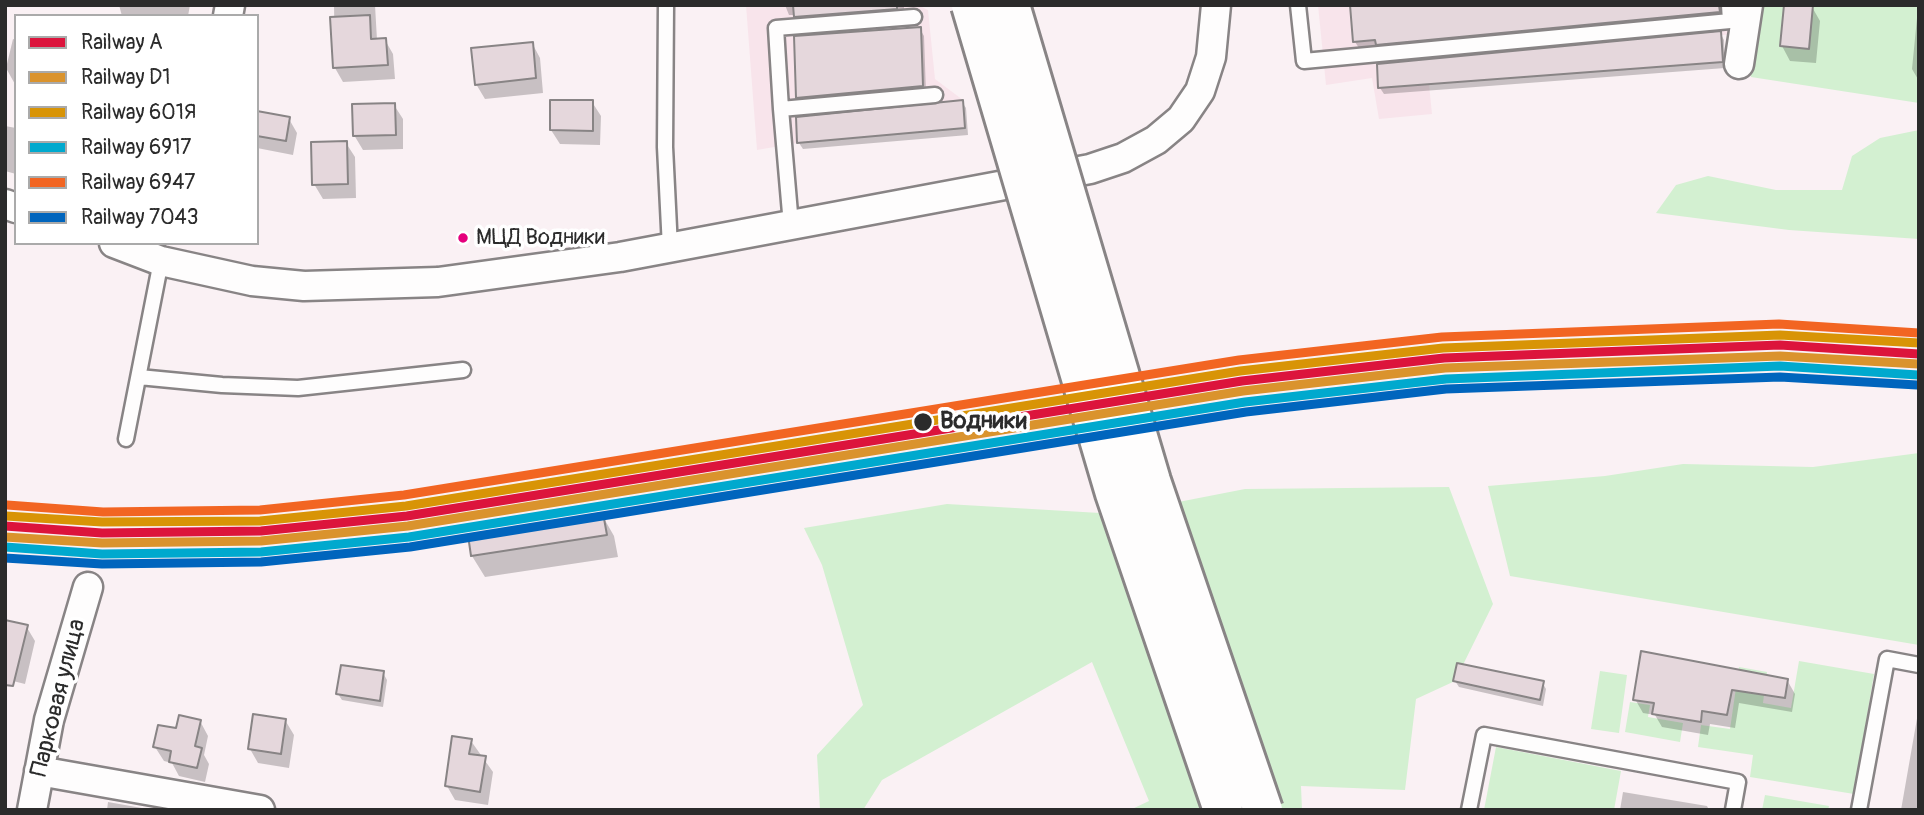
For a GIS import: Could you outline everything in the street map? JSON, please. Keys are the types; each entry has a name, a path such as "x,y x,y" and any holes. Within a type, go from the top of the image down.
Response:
{"main road":[{"path":"971,5 1115,493 1223,810"},
{"path":"1010,5 1151,481 1264,810"}],"street":[{"path":"125,245 164,252 252,281 304,286 438,282 670,248 1090,169 1123,158 1156,140 1181,119 1200,91 1211,57 1216,5"},
{"path":"1740,64 1748,5"},
{"name":"Парковая улица","path":"32,810 50,720 89,587"},
{"path":"39,771 260,810"}],"lane":[{"path":"666,5 665,147 670,248"},
{"path":"1298,5 1304,61 1730,21 1729,5"},
{"path":"791,225 776,28 914,17"},
{"path":"781,109 935,95"},
{"path":"126,439 164,252"},
{"path":"139,377 222,386 298,388 463,370"},
{"path":"1859,810 1886,659 1919,665"},
{"path":"1469,810 1484,735 1738,782 1733,810"}],"shaded area":[{"path":"746,5 918,5 928,10 935,79 963,100 965,128 797,143 757,150"},
{"path":"1318,5 1737,5 1739,34 1722,35 1724,62 1429,84 1432,114 1379,119 1372,78 1326,85"}],"green space":[{"path":"1732,5 1919,5 1919,103 1751,77"},
{"path":"1919,130 1919,239 1789,230 1656,213 1676,185 1708,176 1776,190 1842,190 1852,156 1880,138"},
{"path":"1919,453 1919,645 1510,576 1488,486 1605,476 1683,464 1813,467"},
{"path":"1449,487 1493,604 1455,681 1416,699 1405,790 1301,786 1302,810 1130,810 1149,801 1092,662 882,780 863,810 820,810 817,755 863,705 822,565 804,528 947,504 1117,514 1245,489"},
{"path":"1799,661 1874,674 1854,794 1750,777 1753,755 1698,747 1701,725 1730,729 1739,667 1767,672 1763,703 1791,708"},
{"path":"1600,671 1627,675 1619,733 1591,729"},
{"path":"1630,702 1650,705 1648,717 1683,723 1680,742 1625,732"},
{"path":"1496,747 1621,771 1614,810 1484,810"},
{"path":"1765,795 1829,806 1828,810 1762,810"}],"building":[{"path":"793,5 897,5 897,9 794,17"},
{"path":"1350,5 1719,5 1720,12 1376,45 1375,40 1353,42"},
{"path":"1784,5 1813,5 1809,49 1780,46"},
{"path":"370,15 371,39 386,38 388,65 333,68 330,17"},
{"path":"921,27 923,86 796,98 794,36"},
{"path":"1721,31 1723,62 1378,88 1377,64"},
{"path":"533,42 536,78 475,85 471,48"},
{"path":"550,100 593,100 593,131 550,130"},
{"path":"963,100 965,128 797,143 796,117"},
{"path":"395,103 396,135 353,136 352,104"},
{"path":"259,111 290,117 286,141 259,136"},
{"path":"347,141 348,184 312,185 311,142"},
{"path":"603,513 607,535 471,556 468,535"},
{"path":"5,620 28,625 13,686 5,685"},
{"path":"1641,651 1788,679 1785,698 1732,690 1727,715 1702,711 1701,722 1652,714 1654,703 1633,700"},
{"path":"1457,663 1544,681 1540,700 1453,681"},
{"path":"341,665 384,671 380,701 336,694"},
{"path":"253,714 286,719 281,754 248,749"},
{"path":"179,715 201,720 195,746 202,748 197,768 169,762 171,751 153,747 158,725 176,728"},
{"path":"452,736 472,739 469,754 486,756 480,792 445,786"}],"rail line":[{"name":"6947","path":"7,505 103,512 260,510 404,495 1239,360 1442,337 1779,324 1919,333"},
{"name":"601Я","path":"6,516 102,522 260,521 406,506 1240,371 1443,348 1780,335 1919,343"},
{"name":"A","path":"5,526 102,533 261,531 407,516 1242,381 1444,358 1780,345 1919,354"},
{"name":"D1","path":"5,537 102,543 261,541 408,526 1243,391 1445,368 1780,356 1918,364"},
{"name":"6917","path":"5,547 102,554 261,552 409,537 1245,402 1446,379 1780,366 1918,375"},
{"name":"7043","path":"5,558 102,564 261,562 410,547 1246,412 1446,389 1780,377 1917,385"}],"place":[{"name":"МЦД Водники","path":"463,238"},
{"name":"Водники","path":"923,422"}]}
